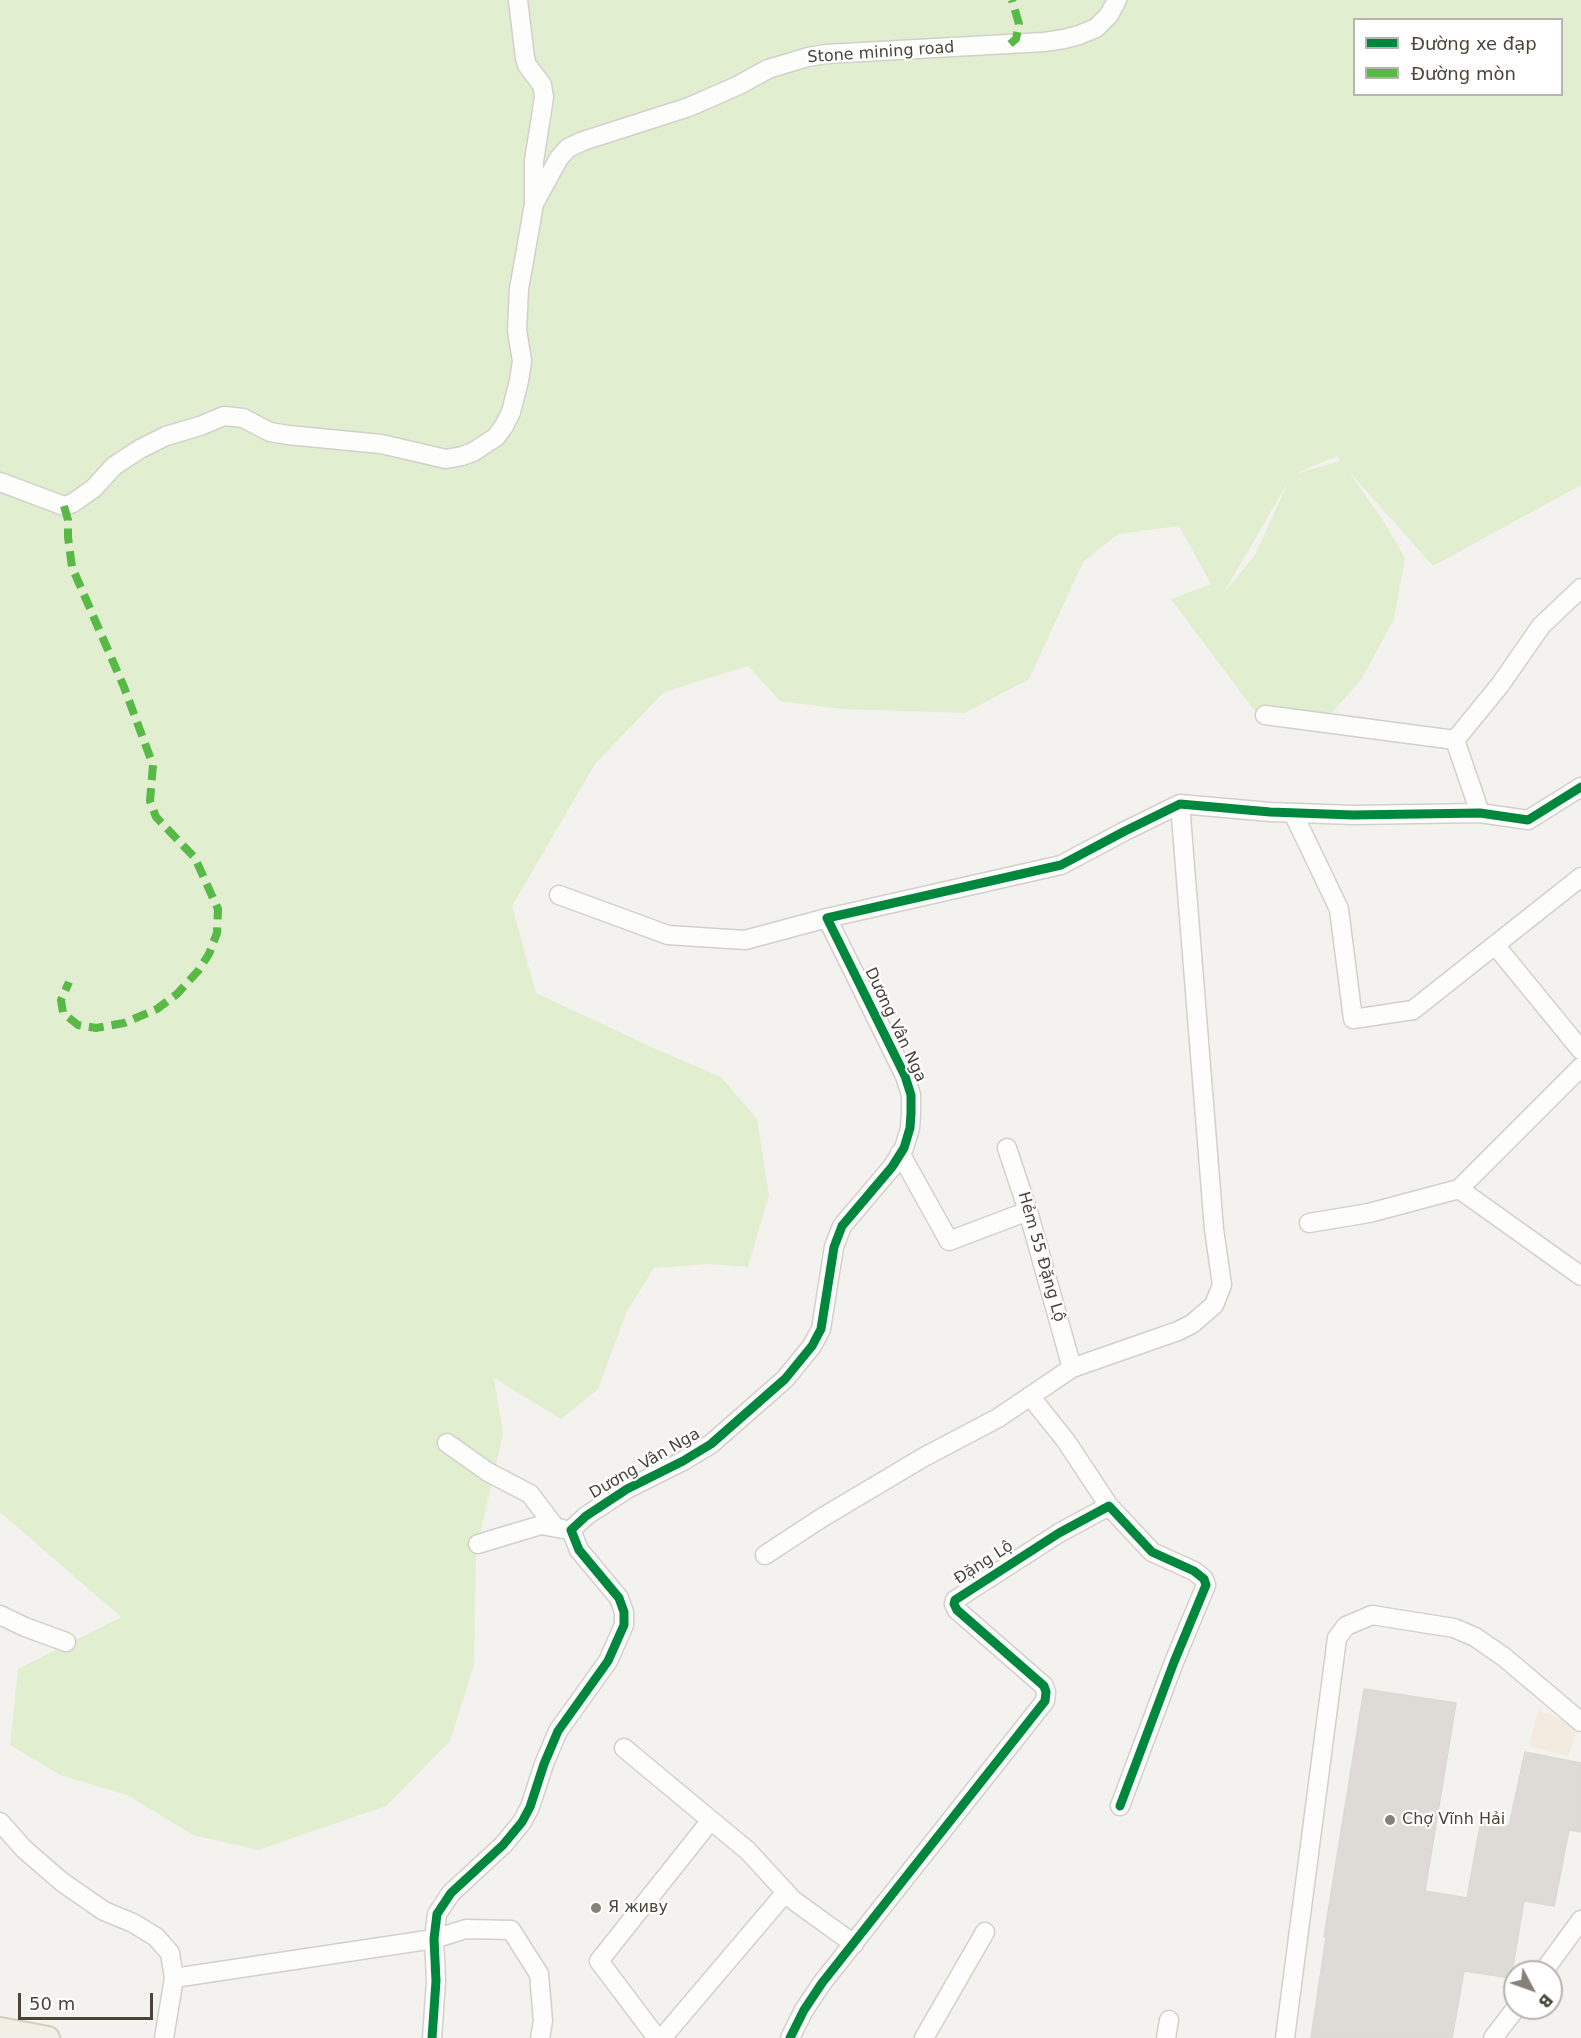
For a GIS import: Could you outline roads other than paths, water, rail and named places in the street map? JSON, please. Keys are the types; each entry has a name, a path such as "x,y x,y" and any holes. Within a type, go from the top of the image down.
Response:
{"main road":[{"path":"0,2029 48,2038"}],"street":[{"name":"Stone mining road","path":"0,482 64,506 73,503 94,488 114,466 140,448 166,436 224,416 243,418 270,432 381,444 446,459 462,456 486,445 504,426 516,395 522,361 517,330 519,289 534,204 534,161 544,97 542,86 527,65 525,58 518,0"},
{"name":"Stone mining road","path":"534,204 559,159 568,148 583,141 689,107 739,86 768,69 826,54 1064,39 1096,28 1109,15 1117,0"},
{"path":"1455,740 1500,685 1541,626 1581,588"},
{"path":"1264,716 1455,740"},
{"path":"1455,740 1480,813"},
{"path":"559,894 668,935 745,940 827,918 1061,865 1180,804 1293,813 1353,815 1480,813 1528,820 1581,787"},
{"path":"765,1555 924,1457 998,1418 1072,1368 1185,1328 1214,1305 1222,1285 1213,1217 1180,804"},
{"path":"1293,813 1339,909 1353,1019 1413,1010 1581,877"},
{"name":"Dương Vân Nga","path":"563,1529 627,1489 711,1444 785,1379 812,1346 821,1329 834,1247 842,1226 879,1184 900,1153 910,1128 911,1095 905,1076 827,918"},
{"path":"1496,945 1581,1050"},
{"path":"1309,1223 1369,1213 1459,1189 1581,1067"},
{"name":"Hẻm 55 Đặng Lộ","path":"1007,1148 1028,1211 1072,1368"},
{"path":"900,1153 949,1241 1028,1211"},
{"path":"1459,1189 1581,1276"},
{"path":"1030,1396 1066,1441 1109,1506 1152,1552 1194,1571 1204,1579 1206,1585 1170,1672 1120,1806"},
{"path":"432,2038 436,1981 434,1939 437,1914 451,1893 503,1845 522,1822 530,1807 558,1731 598,1677 621,1636 624,1625 624,1612 619,1599 563,1529 530,1494 488,1472 447,1443"},
{"name":"Đặng Lộ","path":"790,2038 804,2010 822,1983 1045,1701 1044,1686 957,1610 955,1600 1059,1533 1109,1506"},
{"path":"478,1544 541,1525 563,1529"},
{"path":"0,1615 66,1642"},
{"path":"1286,2038 1337,1638 1346,1626 1372,1615 1454,1628 1475,1637 1504,1657 1581,1722"},
{"path":"624,1748 748,1851 793,1900 854,1944"},
{"path":"711,1820 599,1961 659,2038 786,1892"},
{"path":"0,1822 24,1849 62,1882 104,1911 133,1923 156,1937 170,1953 174,1977 164,2038"},
{"path":"1552,1960 1581,1920"},
{"path":"174,1977 434,1939 466,1929 511,1930 539,1974 543,2021 540,2038"},
{"path":"924,2038 985,1932"},
{"path":"1493,2038 1507,2020"}],"place":[{"name":"Chợ Vĩnh Hải","path":"1390,1820"},
{"name":"Я живу","path":"596,1908"}]}
